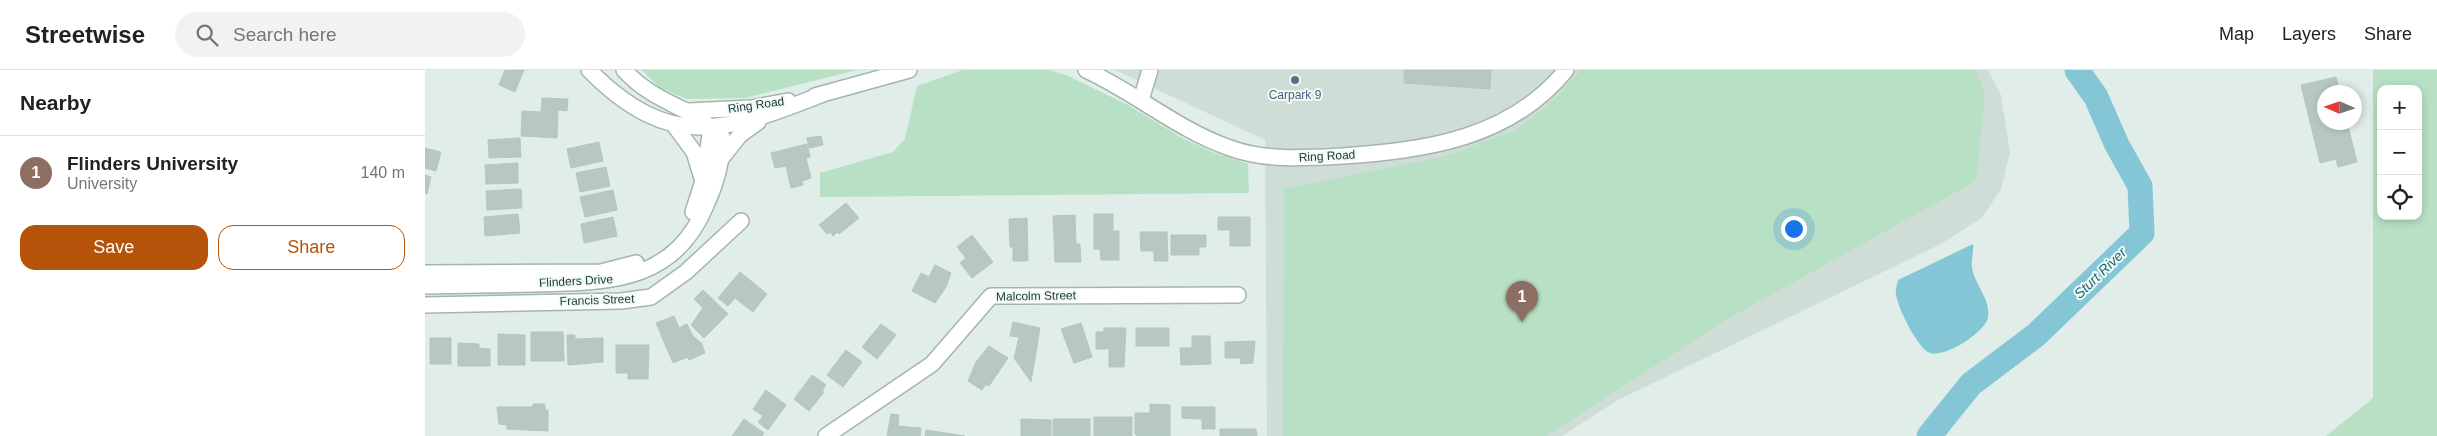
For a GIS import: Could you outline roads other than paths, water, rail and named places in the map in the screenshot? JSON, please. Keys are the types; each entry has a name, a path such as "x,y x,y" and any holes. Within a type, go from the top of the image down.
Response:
{"street":[{"path":"589,70 618,97 655,119 674,125 711,129 751,108"},
{"path":"624,70 636,83 659,99 688,111 711,129"},
{"name":"Ring Road","path":"688,111 751,108 823,94 909,70"},
{"name":"Ring Road","path":"1086,70 1141,100 1194,133 1231,149 1279,157 1356,155 1439,145 1483,130 1526,107 1557,82 1566,70"},
{"path":"1141,100 1150,70"},
{"name":"Ring Road","path":"711,129 768,116 823,94"},
{"name":"Flinders Drive","path":"720,160 749,127 768,116"},
{"path":"674,125 694,152 703,181"},
{"name":"Flinders Drive","path":"425,273 601,272 632,264 663,249 681,232 694,211 703,181 711,129 722,136 720,160 712,192 699,222 691,235 678,249 644,271 602,282 425,286"},
{"name":"Francis Street","path":"425,304 621,301 651,297 686,272 741,221"},
{"name":"Malcolm Street","path":"826,436 932,364 991,296 1238,295"}],"water":[{"path":"1973,244 1972,267 1987,304 1988,317 1986,323 1973,336 1954,348 1937,354 1930,353 1925,350 1914,336 1900,309 1896,293 1898,280"}],"waterway":[{"name":"Sturt River","path":"1929,436 1971,384 2036,335 2142,233 2140,186 2117,145 2096,97 2077,70"}],"place":[{"name":"Carpark 9","path":"1295,80"},
{"name":"Flinders University","path":"1522,322"}]}
